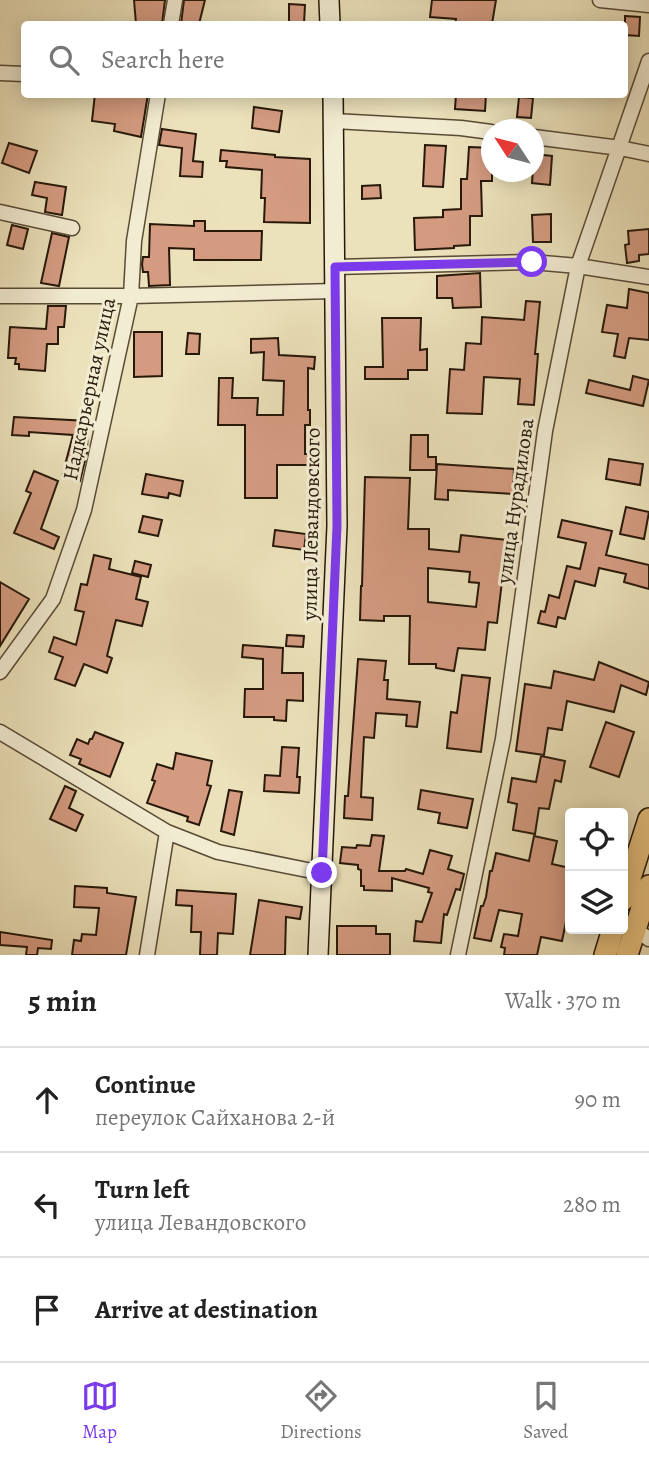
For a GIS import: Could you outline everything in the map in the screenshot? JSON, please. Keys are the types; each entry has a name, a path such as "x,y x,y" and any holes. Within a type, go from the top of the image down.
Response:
{"main road":[{"path":"628,884 649,819"},
{"path":"628,955 649,886"},
{"path":"605,955 611,934"}],"street":[{"path":"172,21 176,0"},
{"path":"329,0 330,21"},
{"path":"600,0 649,5"},
{"name":"улица Нурадилова","path":"458,955 503,739 545,431 578,266 649,61"},
{"path":"0,74 21,74"},
{"name":"Надкарьерная улица","path":"0,672 53,599 84,510 131,296 134,241 157,98"},
{"name":"улица Левандовского","path":"318,955 337,526 333,98"},
{"path":"334,121 481,131"},
{"path":"544,138 649,154"},
{"path":"0,212 72,228"},
{"path":"335,267 532,262 649,277"},
{"path":"0,296 131,296 335,290"},
{"path":"0,732 167,832 218,852 322,873"},
{"path":"147,955 167,832"}],"building":[{"path":"134,0 165,0 162,21 136,21"},
{"path":"184,0 205,0 200,21 181,21"},
{"path":"432,0 496,0 492,21 456,21 430,17"},
{"path":"289,4 305,5 304,21 289,21"},
{"path":"625,16 640,17 639,36 628,35 628,21 625,21"},
{"path":"95,98 147,98 141,137 114,131 115,124 92,121"},
{"path":"456,98 486,98 485,111 455,109"},
{"path":"519,98 533,98 531,118 517,117"},
{"path":"254,107 282,111 279,132 252,128"},
{"path":"162,129 196,134 193,161 203,162 202,177 180,176 182,148 159,145"},
{"path":"9,143 37,151 29,173 2,163"},
{"path":"425,145 446,146 443,187 423,186"},
{"path":"469,147 481,148 482,216 470,216 470,245 415,250 414,218 443,217 443,210 461,209 461,179 467,179"},
{"path":"221,150 310,159 310,223 264,222 262,170 226,167 227,161 220,161"},
{"path":"544,155 552,156 550,185 532,183 544,182"},
{"path":"35,182 66,187 62,215 45,212 47,198 32,195"},
{"path":"380,185 381,198 362,199 362,186"},
{"path":"551,214 551,242 533,242 532,215"},
{"path":"194,221 205,221 205,231 262,231 261,260 194,260 194,249 169,248 170,285 149,286 148,272 143,272 142,264 143,257 149,257 150,224 194,226"},
{"path":"12,225 28,229 23,249 7,245"},
{"path":"649,229 649,254 639,255 639,261 627,263 625,245 629,244 628,231"},
{"path":"52,233 69,237 59,286 41,283"},
{"path":"480,273 481,307 453,308 452,298 437,298 437,276"},
{"path":"629,289 649,293 649,340 629,338 625,358 614,356 618,334 602,332 607,305 627,308"},
{"path":"526,301 540,302 534,405 518,404 520,379 484,377 482,414 447,413 450,369 464,370 466,343 481,344 482,317 524,320"},
{"path":"48,306 66,306 64,327 58,327 58,344 47,344 45,371 19,369 19,364 15,364 16,358 8,358 10,327 46,329"},
{"path":"382,318 421,318 420,350 427,349 427,370 408,370 408,379 365,379 365,367 383,367"},
{"path":"134,332 162,332 162,376 134,377"},
{"path":"188,333 200,334 199,354 186,354"},
{"path":"278,338 279,355 315,357 314,369 308,368 310,425 305,425 305,454 312,454 312,465 277,465 277,498 245,498 245,425 218,425 219,378 233,378 232,398 258,398 257,415 283,415 284,381 263,380 264,352 251,353 251,339"},
{"path":"633,376 649,380 643,406 586,393 589,380 630,390"},
{"path":"14,417 88,421 87,452 80,481 62,476 73,435 29,432 29,436 12,435"},
{"path":"411,435 428,435 428,457 436,457 436,470 410,470"},
{"path":"609,459 643,464 640,485 606,479"},
{"path":"437,464 514,469 513,494 448,490 448,500 435,499"},
{"path":"34,471 58,481 41,529 59,537 54,549 14,533 31,493 26,491"},
{"path":"146,474 183,481 180,496 169,493 168,498 142,494"},
{"path":"365,477 410,478 408,529 429,529 429,549 459,552 461,535 507,540 497,623 488,622 485,650 458,648 454,671 436,668 436,664 409,664 410,616 384,616 384,621 360,620","holes":["428,568 470,572 469,582 479,583 476,607 428,602"]},
{"path":"626,507 649,512 644,539 620,534"},
{"path":"143,516 162,520 158,536 139,532"},
{"path":"562,520 612,531 606,555 649,565 649,589 624,582 626,574 599,568 595,586 575,581 565,619 558,617 556,627 538,623 541,611 545,612 549,595 559,598 567,566 580,569 586,543 558,537"},
{"path":"275,530 306,534 304,550 273,546"},
{"path":"94,555 111,559 109,569 141,577 136,599 148,602 142,626 116,620 107,656 112,658 107,673 84,664 75,686 55,679 63,657 49,652 54,637 76,645 84,612 75,610 81,584 87,585"},
{"path":"135,561 151,565 148,577 132,573"},
{"path":"0,582 29,599 0,646"},
{"path":"287,635 304,636 303,647 286,646"},
{"path":"243,645 283,648 282,673 303,673 303,701 287,700 286,721 274,720 274,717 244,717 245,689 263,689 263,659 242,657"},
{"path":"358,659 386,661 384,680 388,680 387,699 420,702 417,727 406,726 407,715 376,713 374,738 364,737 361,797 373,798 372,820 344,818"},
{"path":"599,662 649,682 646,695 621,685 614,712 567,701 562,730 548,728 544,755 516,751 525,684 551,688 554,671 594,680"},
{"path":"462,675 490,678 481,752 447,748 451,712 457,713"},
{"path":"606,722 634,732 619,777 590,767"},
{"path":"95,732 123,743 110,777 79,764 81,759 70,755 77,739 88,744"},
{"path":"282,747 299,748 299,793 264,791 265,775 280,776"},
{"path":"176,753 212,761 207,785 211,786 199,825 187,821 188,817 147,803 155,781 152,780 157,764 173,769"},
{"path":"541,756 565,761 561,782 555,780 549,809 539,808 535,834 513,830 517,804 508,802 512,778 536,782"},
{"path":"65,786 76,791 69,808 83,815 76,831 50,819"},
{"path":"229,790 242,792 234,835 221,831"},
{"path":"421,790 473,799 467,828 438,823 440,813 418,809"},
{"path":"372,835 384,836 379,871 406,869 423,874 430,850 452,856 448,869 464,874 460,890 456,889 447,915 444,914 441,943 414,941 416,921 422,922 432,893 428,892 429,888 392,878 392,891 364,890 358,865 340,863 342,847 370,846"},
{"path":"534,836 557,841 552,864 565,867 565,926 562,941 541,937 537,955 504,955 505,948 501,947 504,934 518,936 522,914 499,910 491,941 474,938 481,906 486,897 490,871 496,853 529,861"},
{"path":"75,886 107,888 107,893 136,897 126,955 72,955 74,940 81,941 82,934 96,935 99,908 74,907"},
{"path":"177,890 236,894 233,934 218,933 217,955 200,955 201,932 191,932 192,906 176,905"},
{"path":"259,900 302,907 300,919 286,917 285,955 250,955"},
{"path":"337,926 376,926 376,934 390,934 390,955 337,955"},
{"path":"0,932 52,940 51,949 38,948 37,955 26,955 27,947 0,945"}],"route":[{"path":"322,873 337,526 335,267 532,262"}]}
